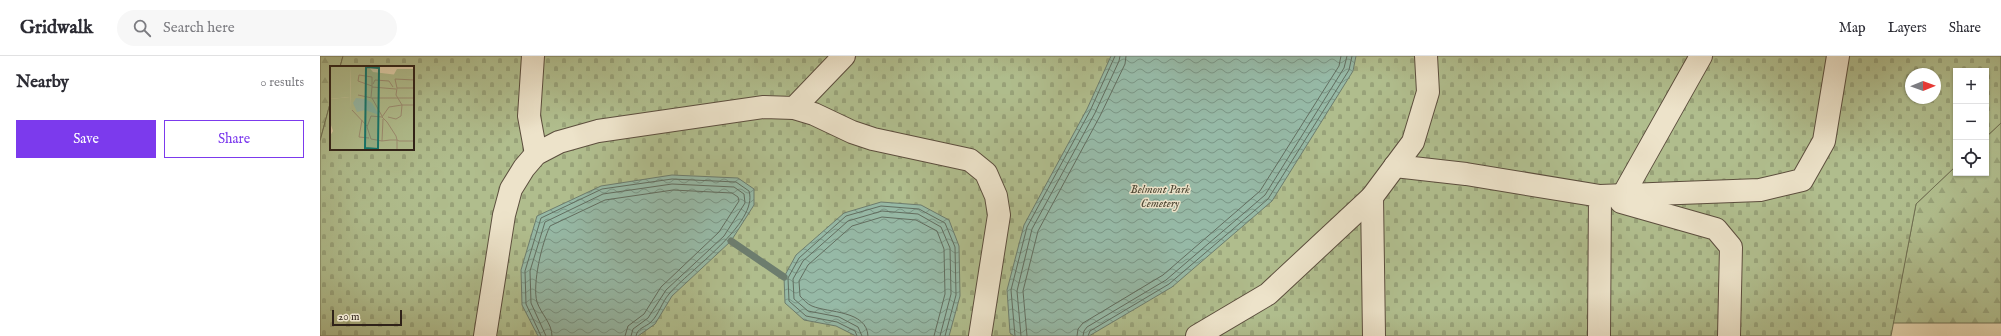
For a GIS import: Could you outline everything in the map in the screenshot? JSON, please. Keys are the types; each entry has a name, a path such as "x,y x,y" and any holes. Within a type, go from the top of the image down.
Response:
{"lane":[{"path":"533,56 529,116 536,154"},
{"path":"794,108 844,56"},
{"path":"1197,336 1268,294 1372,197 1413,142 1428,92 1426,56"},
{"path":"1623,195 1701,56"},
{"path":"1600,196 1760,190 1802,180 1824,141 1838,56"},
{"path":"485,336 504,215 511,190 524,168 536,154 559,142 598,131 764,107 794,108 814,114 852,132 873,139 970,160 986,173 996,196 999,215 980,336"},
{"path":"1395,166 1466,174 1600,196 1716,229 1731,247 1729,336"},
{"path":"1599,336 1600,196"},
{"path":"1372,197 1374,336"}],"green space":[{"path":"320,56 343,56 340,66 330,66 330,104 320,141"},
{"name":"Belmont Park Cemetery","path":"343,56 2001,56 2001,123 1989,134 1989,68 1953,68 1953,169 1916,204 1891,336 320,336 320,141 330,104 330,150 414,150 414,66 340,66"},
{"path":"2001,123 2001,323 1893,323 1916,204 1953,169 1953,176 1989,176 1989,134"}],"water":[{"path":"1111,56 1356,56 1353,71 1272,201 1172,287 1089,336 1014,336 1010,333 1007,290 1024,225 1087,109"},
{"path":"672,175 738,178 754,189 754,205 731,241 672,296 655,324 638,336 538,336 522,305 521,270 537,216 601,186"},
{"path":"881,202 921,205 949,220 959,246 960,296 949,336 856,336 836,326 804,320 785,303 784,277 796,255 844,213"}],"waterway":[{"path":"731,241 784,277"}]}
